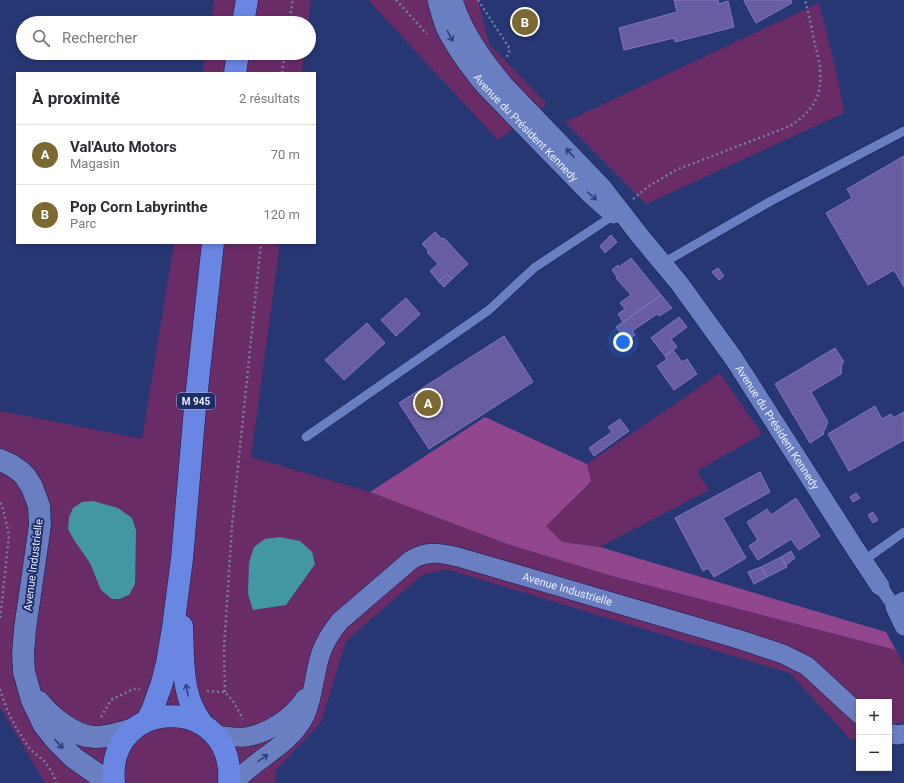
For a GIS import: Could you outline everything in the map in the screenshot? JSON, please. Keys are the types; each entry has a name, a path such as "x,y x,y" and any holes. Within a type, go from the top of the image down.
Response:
{"main road":[{"path":"235,16 236,0"},
{"path":"244,16 247,0"},
{"path":"234,60 234,72"},
{"path":"234,72 237,60"},
{"name":"M 945","path":"140,725 153,708 160,690 167,663 182,559 196,401 213,244"},
{"name":"M 945","path":"182,559 182,618 185,680 188,697 193,708 209,730"},
{"path":"114,783 114,769 117,754 124,740 140,725 161,717 175,716 190,719 209,730 219,740 226,754 229,768 228,783"}],"street":[{"name":"Avenue du Président Kennedy","path":"436,0 445,26 456,48 485,86 589,193 617,212"},
{"name":"Avenue du Président Kennedy","path":"453,0 468,36 492,71 591,174 617,212 640,236 684,289 734,359 880,586 899,604 904,626"},
{"name":"Avenue Industrielle","path":"0,460 21,472 32,487 39,506 39,532 23,654 24,672 28,686 36,709 44,725 56,740 71,756 97,774 107,783"},
{"name":"Avenue Industrielle","path":"234,783 253,765 278,748 293,733 301,722 308,709 324,645 340,621 411,560 422,554 437,553 458,557 734,638 783,654 807,666 856,711"},
{"name":"Avenue Industrielle","path":"209,730 235,737 247,736 262,732 276,726 298,709 314,681"},
{"name":"Avenue Industrielle","path":"28,686 36,699 48,712 76,732 90,737 104,736 140,725"},
{"path":"892,734 904,734"}],"lane":[{"path":"663,263 771,201 904,131"},
{"path":"306,437 490,310 534,268 617,212"},
{"path":"863,561 904,532"}],"path":[{"path":"290,16 293,0"},
{"path":"617,212 649,186 676,170 790,126 808,112 819,93 821,81 820,69 805,0"},
{"path":"282,72 284,60"},
{"path":"225,692 224,649 232,525 261,244"},
{"path":"0,503 2,505 9,535 0,620"},
{"path":"0,689 4,704 13,723 29,748 44,761 55,778 56,783"}],"shaded area":[{"path":"214,0 311,0 309,16 212,16"},
{"path":"368,0 478,0 489,44 547,104 498,140"},
{"path":"819,3 838,79 844,113 646,204 565,122"},
{"path":"205,60 303,60 302,72 202,72"},
{"path":"174,244 280,244 251,457 370,492 507,544 612,576 896,650 904,665 904,721 892,725 892,699 856,699 856,738 851,740 790,673 446,569 422,575 346,641 321,722 276,770 275,783 45,783 0,707 0,411 142,439"},
{"path":"720,373 762,434 697,471 709,490 600,547 562,542 545,526 591,483 587,464"},
{"path":"485,417 587,464 591,482 546,526 562,542 600,547 886,632 896,650 612,576 507,544 370,492"},
{"path":"93,501 118,508 132,518 136,530 135,584 129,595 119,599 112,599 101,590 90,563 68,529 69,517 73,508 82,502"},
{"path":"280,537 300,541 312,552 315,564 286,605 253,610 248,594 249,563 254,547 265,539"}],"building":[{"path":"674,0 718,0 719,4 728,1 734,27 675,42 674,38 624,50 619,28 677,12"},
{"path":"791,0 792,3 756,23 744,1"},
{"path":"904,156 904,287 894,270 868,285 826,213 852,198 847,189"},
{"path":"435,232 442,239 444,238 468,264 452,279 447,274 439,282 430,271 438,264 422,244"},
{"path":"611,235 617,242 605,253 600,246"},
{"path":"631,258 661,295 623,322 618,314 625,309 620,303 631,295 616,278 617,277 612,270 618,265 619,267"},
{"path":"718,268 724,276 719,280 712,272"},
{"path":"447,274 452,279 444,287 439,282"},
{"path":"661,295 672,308 659,316 657,314 632,331 635,335 627,341 616,327"},
{"path":"406,298 420,314 396,336 381,320"},
{"path":"679,317 687,327 671,339 677,347 665,356 651,338"},
{"path":"367,323 385,343 344,380 325,360"},
{"path":"504,336 533,382 429,449 399,403"},
{"path":"835,348 844,362 842,363 841,374 811,392 828,422 823,433 824,434 810,443 775,384"},
{"path":"673,350 682,362 687,359 697,374 674,390 657,366 667,359 665,356"},
{"path":"875,406 882,419 891,414 893,418 904,412 904,440 849,471 828,434"},
{"path":"620,419 629,431 594,456 589,448 612,432 608,427"},
{"path":"760,472 770,492 723,518 746,558 714,577 708,568 703,571 675,518"},
{"path":"856,493 860,498 853,502 850,497"},
{"path":"796,498 820,536 799,550 791,539 758,560 749,546 758,540 747,522 767,509 771,515"},
{"path":"873,512 878,520 873,523 868,515"},
{"path":"791,551 795,558 786,565 781,557"},
{"path":"781,557 787,567 767,577 761,567"},
{"path":"761,567 767,577 754,584 748,572"}],"place":[{"name":"Pop Corn Labyrinthe","path":"525,22"},
{"name":"Val'Auto Motors","path":"428,403"}]}
